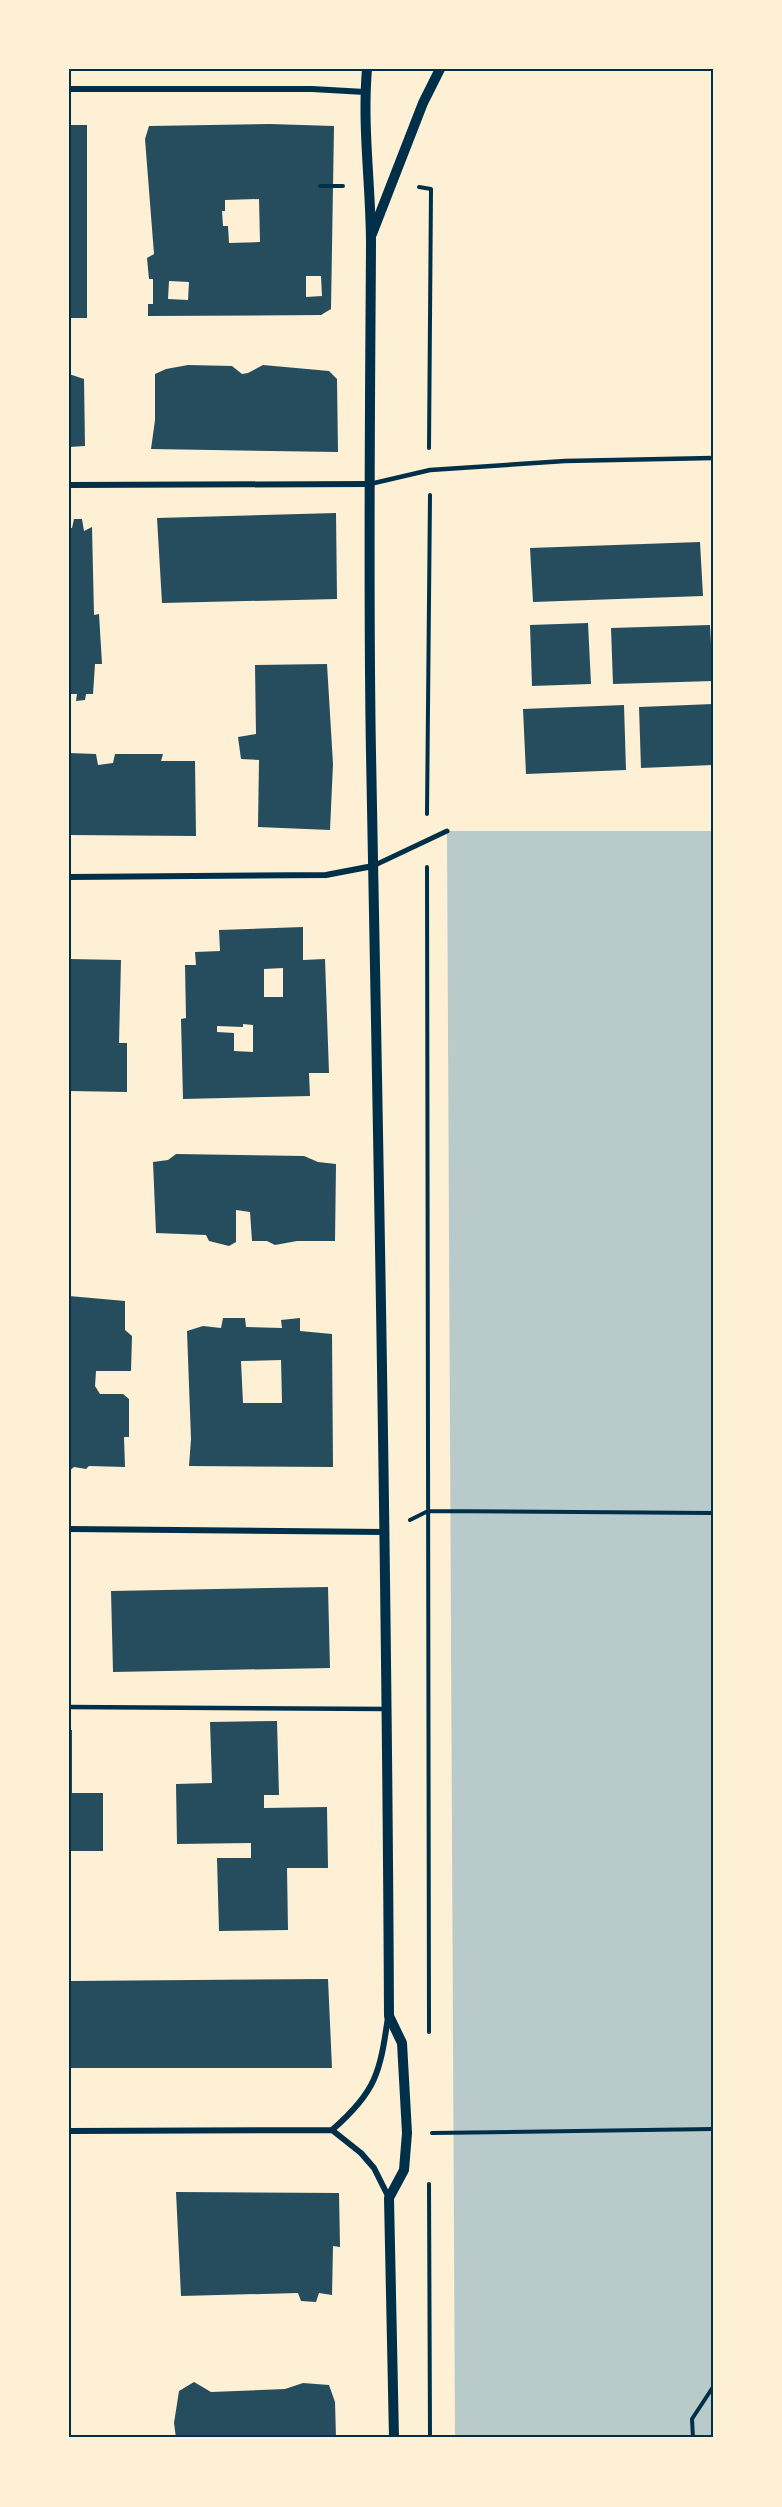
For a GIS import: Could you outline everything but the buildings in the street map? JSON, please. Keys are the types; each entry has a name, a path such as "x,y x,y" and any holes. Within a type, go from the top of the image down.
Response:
{"street":[{"path":"332,2130 364,2100 372,2087 381,2063 388,2016 384,1532 368,484 371,237 365,152 367,69"},
{"path":"371,237 423,103 440,69"},
{"path":"69,89 312,89 365,92"},
{"path":"69,484 368,484"},
{"path":"69,877 326,875 373,866 447,831"},
{"path":"69,1529 384,1532"},
{"path":"388,2016 402,2043 407,2133 404,2170 389,2198"},
{"path":"69,2131 332,2130 361,2153 374,2168 389,2198 394,2438"}],"lane":[{"path":"368,484 430,470 565,461 713,458"},
{"path":"69,1707 386,1709"}],"path":[{"path":"320,186 344,186"},
{"path":"426,187 431,189 428,433"},
{"path":"429,2037 427,841 430,512"},
{"path":"384,1532 428,1511 713,1513"},
{"path":"407,2133 713,2129"},
{"path":"429,2180 430,2438"},
{"path":"693,2438 692,2419 713,2387"}],"shaded area":[{"path":"447,831 713,831 713,2438 455,2438"}]}
